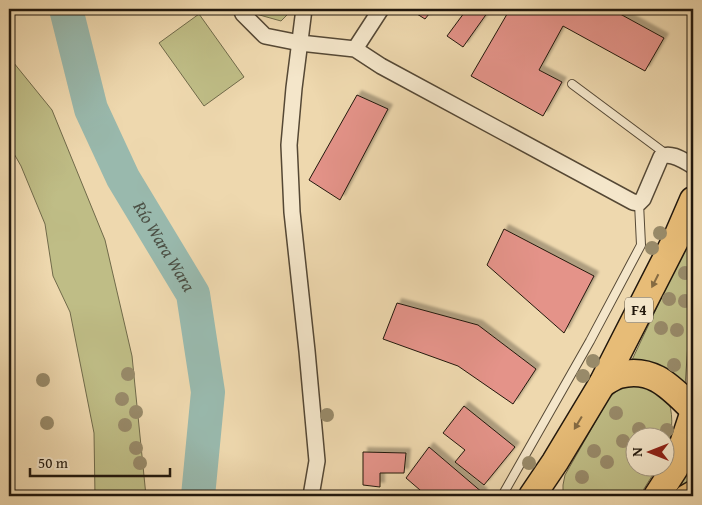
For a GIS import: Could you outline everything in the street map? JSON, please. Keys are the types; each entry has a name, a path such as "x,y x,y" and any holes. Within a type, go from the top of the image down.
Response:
{"highway":[{"name":"F4","path":"532,496 602,384 677,237 693,200"},
{"path":"602,384 618,375 632,372 647,374 669,386 693,408"},
{"path":"657,496 675,468 693,417"},
{"name":"F4","path":"555,462 555,496"}],"main road":[{"path":"686,496 693,492"}],"street":[{"path":"241,9 265,36 300,43 355,49 381,66 633,202 639,203 643,199 661,157 666,154 671,155 693,166"},
{"path":"304,9 289,144 292,212 317,461 311,496"},
{"path":"355,49 381,9"}],"lane":[{"path":"572,84 666,154"},
{"path":"502,496 590,341 641,245 639,203"}],"shaded area":[{"path":"252,9 290,9 289,13 281,21 256,14"},
{"path":"199,14 244,77 204,106 159,43"},
{"path":"9,57 52,110 105,240 132,356 146,496 95,496 94,433 70,312 53,276 45,224 21,166 9,145"},
{"path":"693,231 693,290 685,387 671,371 658,365 632,360"},
{"path":"639,382 669,402 671,408 671,428 624,428 624,478 651,478 638,496 563,496 565,475 609,398 622,387"},
{"path":"693,462 693,481 674,493"}],"building":[{"path":"409,9 433,9 425,19"},
{"path":"467,9 490,9 463,47 447,36"},
{"path":"510,9 611,9 664,38 645,71 563,26 539,70 562,82 543,116 471,76"},
{"path":"357,95 388,109 340,200 309,180"},
{"path":"504,229 594,276 564,333 487,265"},
{"path":"397,303 478,325 536,369 513,404 458,366 383,339"},
{"path":"464,406 515,447 484,485 455,462 465,450 443,433"},
{"path":"429,447 483,493 481,496 427,496 406,478"},
{"path":"363,452 406,453 404,473 380,473 380,487 363,485"}],"waterway":[{"name":"Río Wara Wara","path":"66,9 91,109 123,178 193,294 208,392 198,496"}]}
